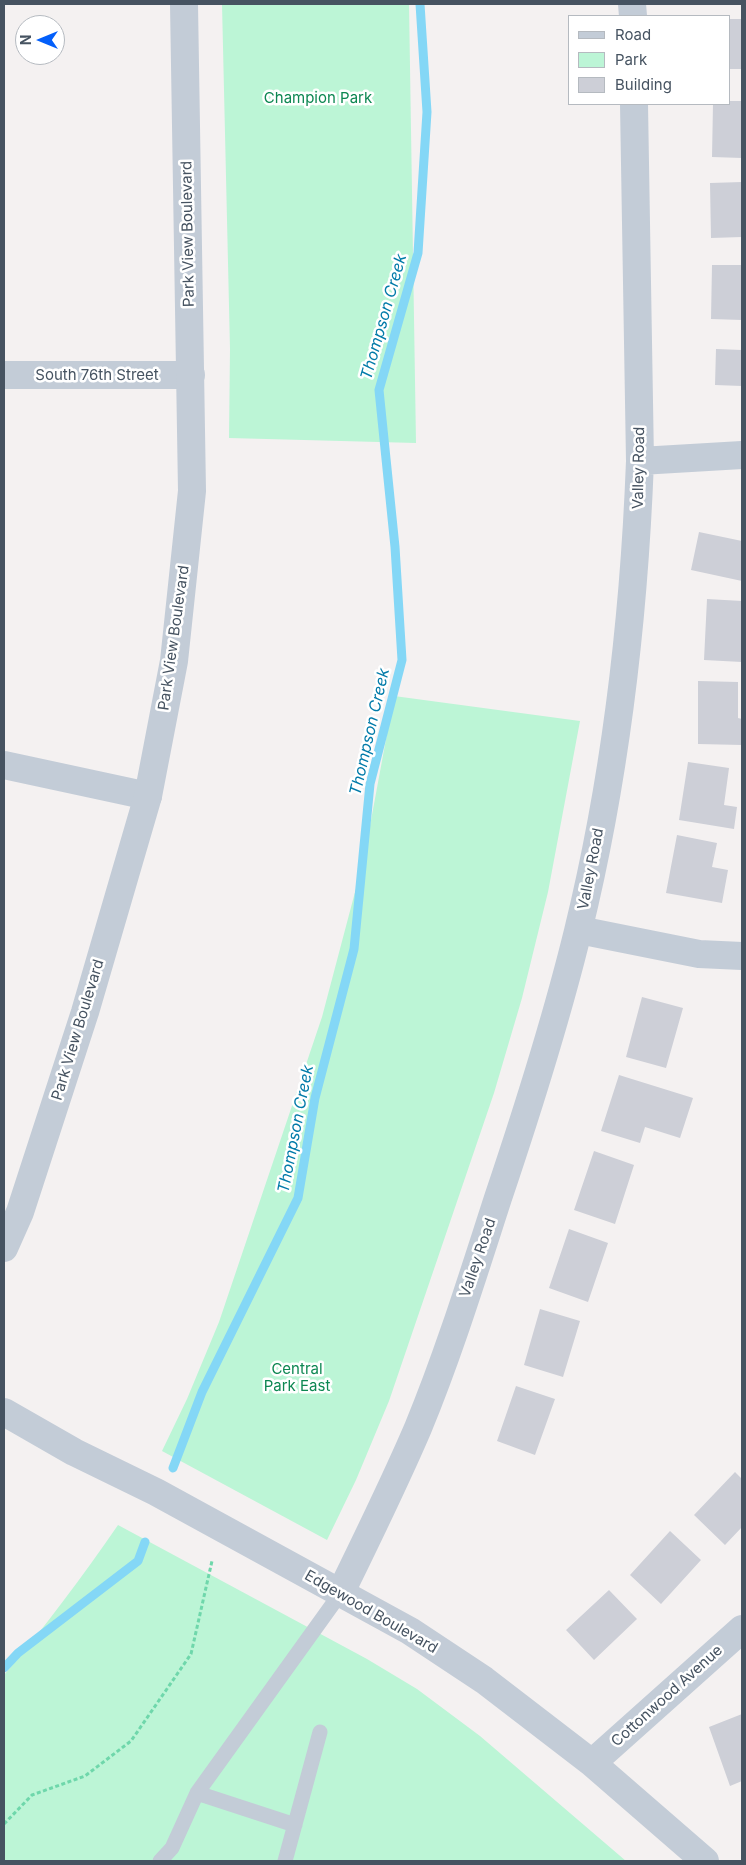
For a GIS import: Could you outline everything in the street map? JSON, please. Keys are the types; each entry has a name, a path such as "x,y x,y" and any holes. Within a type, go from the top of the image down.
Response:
{"street":[{"name":"Park View Boulevard","path":"4,1248 20,1212 82,1022 148,796 174,661 192,491 184,4"},
{"name":"Valley Road","path":"340,1594 394,1483 435,1380 541,1067 579,930 618,730 634,579 640,461 634,105"},
{"name":"South 76th Street","path":"4,375 190,375"},
{"path":"640,461 742,455"},
{"path":"4,765 148,796"},
{"path":"579,930 699,954 742,956"},
{"name":"Edgewood Boulevard","path":"4,1412 74,1452 156,1492 410,1631 484,1680 592,1763 705,1861"},
{"name":"Cottonwood Avenue","path":"592,1763 742,1629"}],"lane":[{"path":"160,1861 172,1848 197,1793 340,1594"},
{"path":"285,1861 320,1732"},
{"path":"197,1793 295,1825"}],"path":[{"path":"4,1824 32,1795 85,1776 131,1741 190,1654 212,1561"}],"green space":[{"name":"Champion Park","path":"222,4 409,4 416,443 229,438 230,349"},
{"name":"Central Park East","path":"394,696 580,721 548,892 522,998 494,1093 389,1401 356,1480 327,1540 162,1451 187,1399 219,1322 322,1017 364,858"},
{"path":"118,1525 367,1659 417,1689 480,1736 626,1861 4,1861 4,1675 63,1601"}],"building":[{"path":"731,19 742,19 742,69 731,69"},
{"path":"731,101 742,101 742,158 712,157 713,105 731,105"},
{"path":"742,182 742,237 711,238 710,183"},
{"path":"712,265 742,265 742,320 711,319"},
{"path":"716,349 742,350 742,386 715,385"},
{"path":"699,532 742,541 742,581 691,570"},
{"path":"707,599 742,601 742,662 704,660"},
{"path":"698,681 738,682 738,718 742,719 742,745 698,744"},
{"path":"688,762 729,768 724,805 737,807 734,829 679,820"},
{"path":"677,835 717,843 712,867 728,870 722,903 666,893"},
{"path":"642,997 683,1008 666,1068 626,1057"},
{"path":"619,1075 693,1098 680,1138 645,1127 640,1143 601,1131"},
{"path":"594,1151 634,1165 615,1224 574,1210"},
{"path":"569,1229 608,1243 588,1302 549,1288"},
{"path":"540,1309 580,1321 563,1377 524,1365"},
{"path":"516,1386 555,1399 535,1455 497,1441"},
{"path":"735,1472 742,1479 742,1527 725,1545 694,1515"},
{"path":"670,1531 701,1560 661,1604 630,1575"},
{"path":"609,1590 637,1619 594,1660 566,1630"},
{"path":"742,1714 742,1781 730,1786 709,1727"}],"waterway":[{"name":"Thompson Creek","path":"173,1468 202,1392 298,1198 315,1098 354,949 370,784 402,660 395,547 379,390 418,253 427,112 420,4"},
{"name":"Thompson Creek","path":"4,1668 18,1653 138,1561 145,1542"}]}
